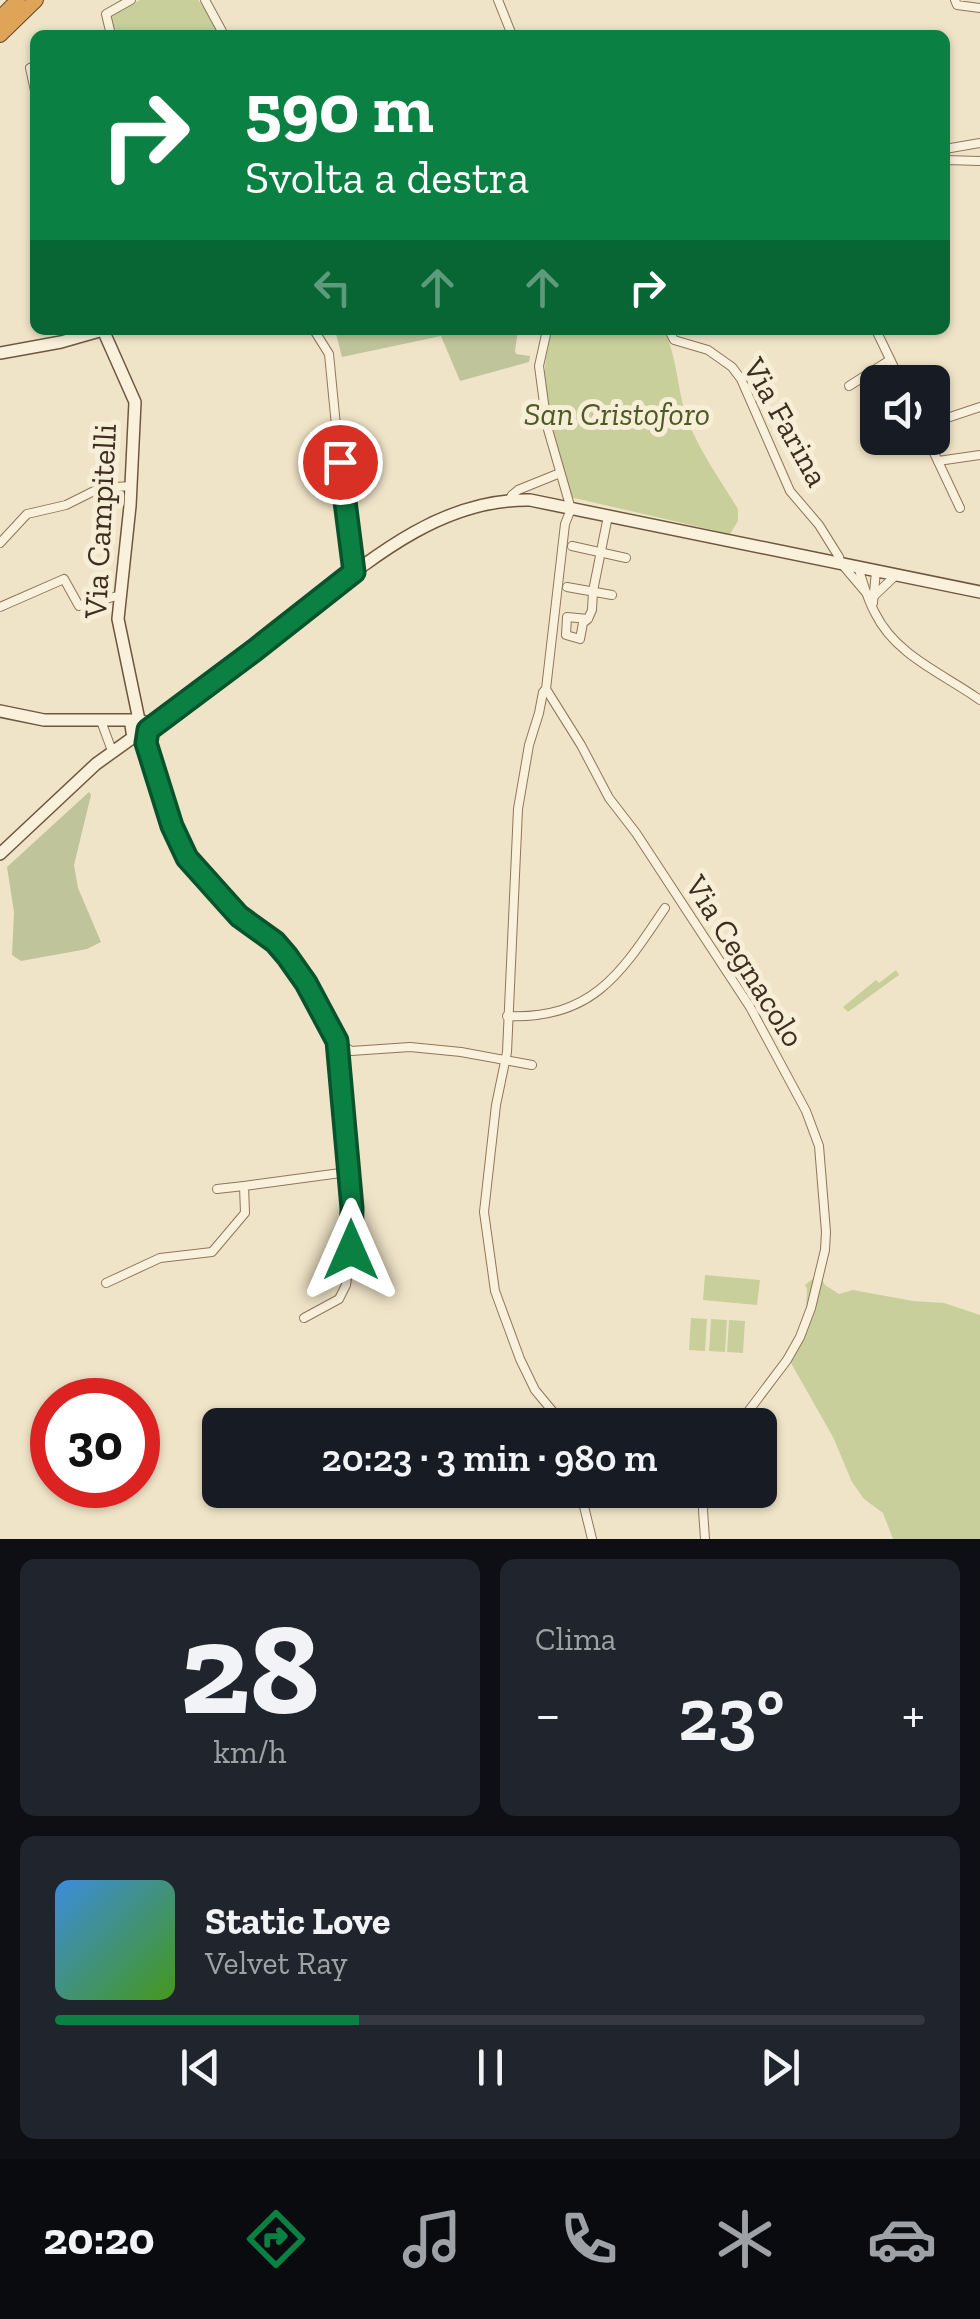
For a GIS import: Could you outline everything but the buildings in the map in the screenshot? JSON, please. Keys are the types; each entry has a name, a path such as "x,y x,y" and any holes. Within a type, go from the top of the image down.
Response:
{"highway":[{"path":"0,18 18,0"},
{"path":"0,36 36,0"}],"main road":[{"path":"0,353 86,335"},
{"name":"Via Campitelli","path":"105,335 134,402 131,486 118,619 138,727"},
{"path":"102,760 110,748 138,727 174,710 381,552 438,520 510,499 980,592"},
{"path":"0,711 44,720 106,721 138,727"},
{"path":"0,854 138,727"}],"street":[{"path":"110,30 106,14 131,0"},
{"path":"205,0 221,30"},
{"path":"498,0 510,30"},
{"path":"955,0 956,5 980,8"},
{"path":"950,148 980,143"},
{"path":"950,160 980,160"},
{"path":"317,335 329,354 354,572"},
{"path":"545,335 538,366 547,426 571,509 565,524 546,688 528,745 518,808 506,1052 484,1212 496,1291 520,1359 550,1408"},
{"name":"Via Farina","path":"672,335 674,340 721,358 741,379 790,491 820,525 840,562 871,596"},
{"path":"878,335 892,365"},
{"path":"849,386 890,360"},
{"path":"950,417 980,407"},
{"path":"935,455 960,508"},
{"path":"938,461 980,455"},
{"path":"510,499 518,490 560,474"},
{"path":"0,543 28,514 66,505 100,488 131,486"},
{"path":"588,619 608,516"},
{"path":"572,546 626,558"},
{"path":"858,567 875,614 892,638 916,660 980,700"},
{"path":"871,596 876,571"},
{"path":"871,596 896,575"},
{"path":"0,607 64,578 79,606 121,595"},
{"path":"567,587 612,595"},
{"name":"Via Cegnacolo","path":"546,688 609,798 750,1007 806,1111 819,1146 826,1232 812,1308 787,1360 751,1408"},
{"path":"106,721 110,748"},
{"path":"138,727 187,858 239,916 275,942 287,956 337,1041 352,1234 346,1285 340,1299 304,1318"},
{"path":"507,1016 530,1017 579,1005 612,980 665,908"},
{"path":"337,1041 351,1051 418,1047 532,1065"},
{"path":"217,1189 348,1172"},
{"path":"106,1283 160,1258 212,1252 245,1213 244,1186"},
{"path":"584,1508 592,1539"},
{"path":"703,1508 705,1539"}],"green space":[{"path":"140,0 198,0 216,30 113,30 109,16"},
{"path":"336,335 517,335 516,354 530,356 529,362 460,381 441,336 342,357"},
{"name":"San Cristoforo","path":"551,335 666,335 688,421 738,509 738,521 730,534 570,497 548,415 547,352"},
{"path":"89,792 74,865 78,888 101,942 87,949 21,961 12,955 14,912 7,867"},
{"path":"896,970 899,975 848,1012 843,1007 876,980 879,983"},
{"path":"819,1274 825,1285 839,1294 853,1290 944,1303 980,1315 980,1539 893,1539 883,1513 864,1499 852,1482 833,1437 787,1356 805,1327 805,1285"},
{"path":"705,1275 760,1280 757,1305 703,1300"},
{"path":"691,1318 707,1319 705,1351 689,1350"},
{"path":"711,1319 727,1320 725,1352 709,1351"},
{"path":"729,1320 745,1321 743,1353 727,1352"}],"route":[{"path":"340,462 354,572 148,730 146,743 172,826 187,858 239,916 275,942 287,956 337,1041 352,1208 351,1250"}]}
